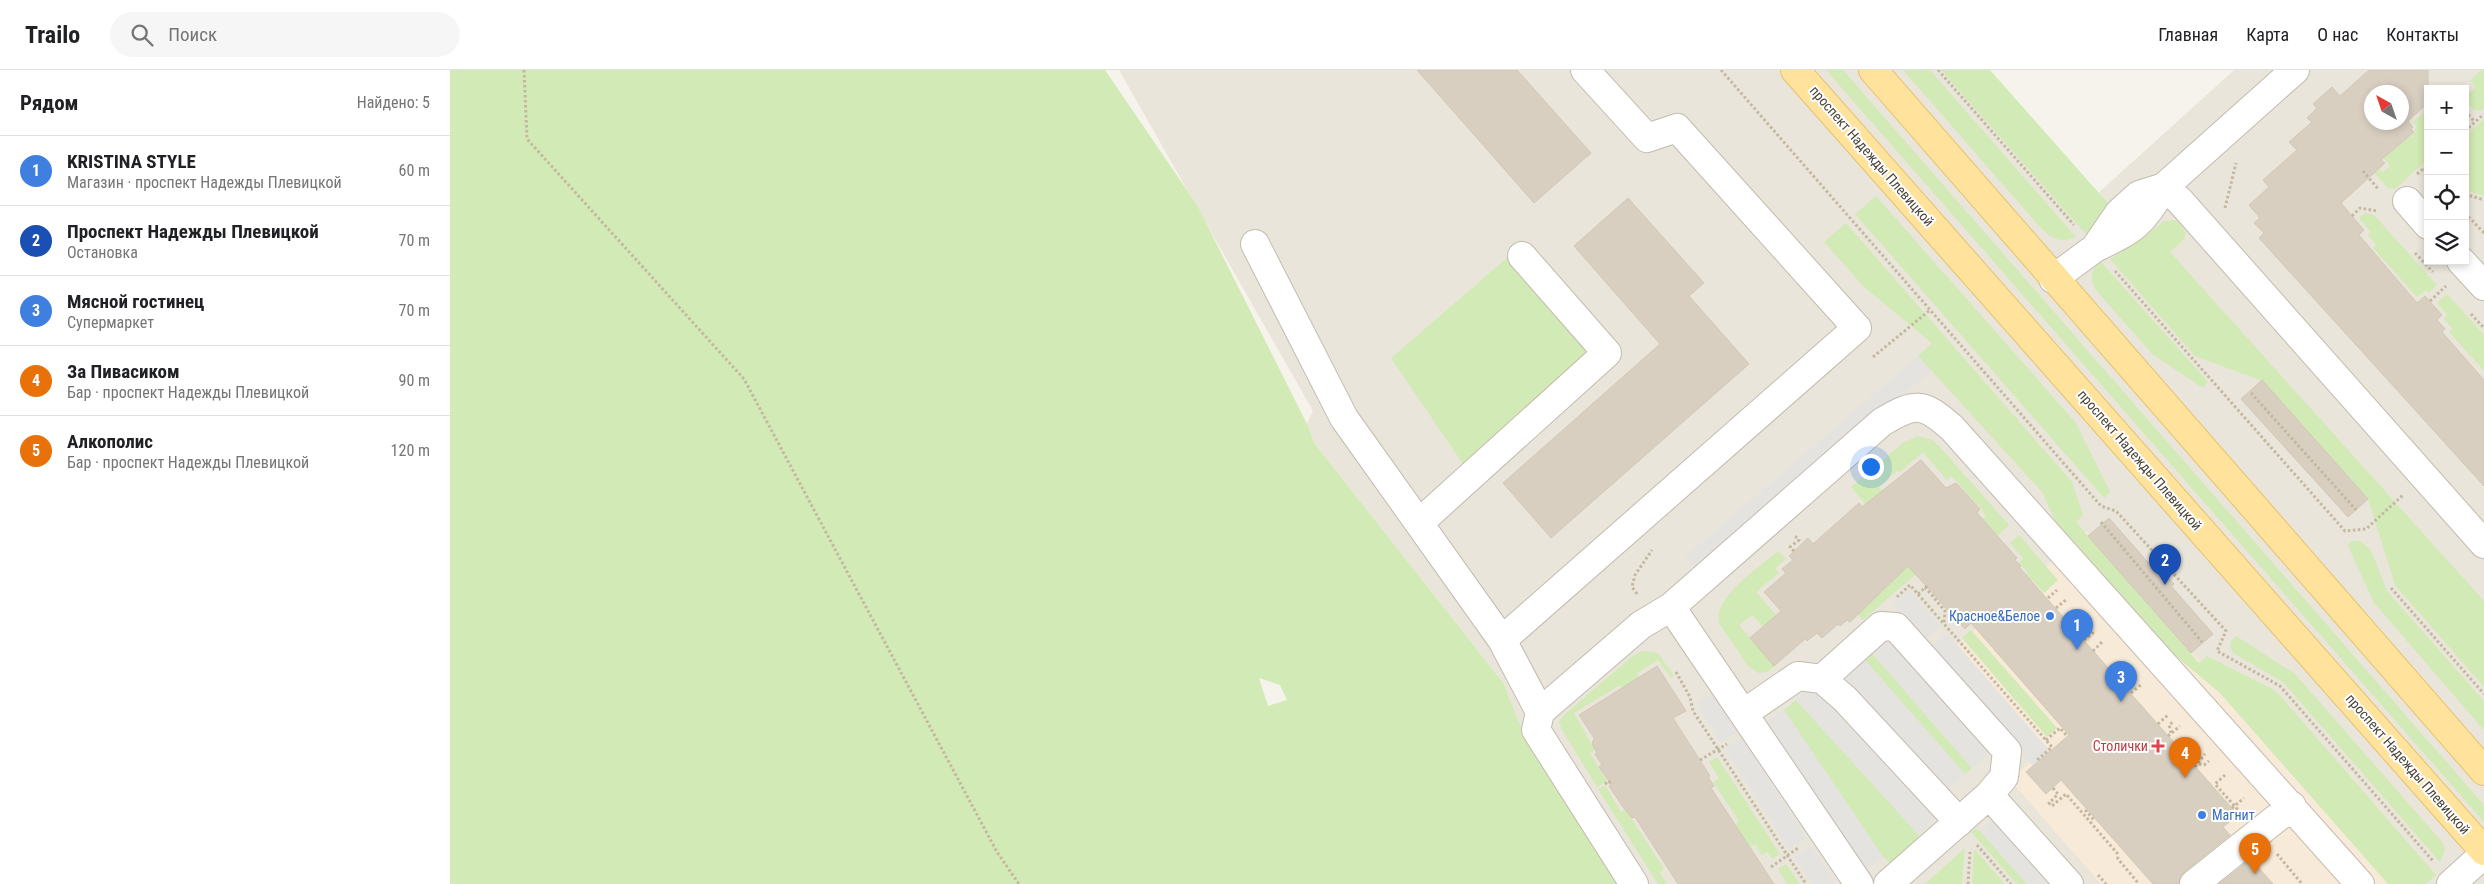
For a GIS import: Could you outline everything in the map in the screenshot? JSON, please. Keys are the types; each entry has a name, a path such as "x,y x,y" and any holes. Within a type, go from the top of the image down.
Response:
{"main road":[{"name":"проспект Надежды Плевицкой","path":"1795,70 2484,852"},
{"path":"1873,70 2053,279 2484,771"}],"lane":[{"path":"1502,640 1857,328 1677,128 1647,138 1585,70"},
{"path":"2053,279 2095,248 2119,212 2139,195 2164,187 2294,70"},
{"path":"2164,187 2180,201 2484,544"},
{"path":"2394,197 2424,221"},
{"path":"1255,244 1344,418 1502,640 1540,712"},
{"path":"1419,523 1606,353 1522,256"},
{"path":"2465,265 2484,286"},
{"path":"1634,884 1536,730 1540,712 1641,625 1665,610 1882,422 1905,408 1932,410 1952,428 2360,884"},
{"path":"1665,610 1744,713 1859,884"},
{"path":"1822,679 1881,626 1896,627 2007,750 2004,777 1965,830 1888,884"},
{"path":"1744,713 1798,676 1822,679 1845,699 1965,830"},
{"path":"1989,795 2069,884"},
{"path":"2194,884 2292,806"},
{"path":"2451,883 2484,852"}],"path":[{"path":"524,70 526,139 744,378 997,852 1019,884"},
{"path":"1721,70 2101,506 2116,511 2226,632 2217,651 2280,686 2451,883"},
{"path":"1938,70 2345,531 2366,529 2424,476"},
{"path":"2466,130 2484,114"},
{"path":"2469,115 2476,122"},
{"path":"2224,216 2237,159"},
{"path":"2363,171 2394,197"},
{"path":"2469,195 2484,200"},
{"path":"2352,216 2360,208 2377,210"},
{"path":"2469,217 2484,233"},
{"path":"1871,359 1930,310"},
{"path":"2251,393 2358,512"},
{"path":"2101,522 2202,642"},
{"path":"1790,537 1794,534"},
{"path":"1654,547 1635,576 1632,588 1647,606 1665,610"},
{"path":"1918,594 1927,586"},
{"path":"2391,588 2484,694"},
{"path":"1674,668 1690,698 1693,711 1806,884"},
{"path":"2169,714 2160,723 2169,725"},
{"path":"2168,736 2179,726"},
{"path":"2046,740 2060,728 2067,736"},
{"path":"1700,760 1730,742"},
{"path":"2198,764 2204,765 2209,761"},
{"path":"2227,773 2216,784 2233,807 2243,815"},
{"path":"2054,788 2058,794 2049,803 2052,806 2066,794 2117,853 2118,860 2139,884"},
{"path":"2233,807 2242,799"},
{"path":"2087,810 2094,820"},
{"path":"1965,830 2011,884"},
{"path":"1770,866 1800,847"},
{"path":"1968,884 1970,848"},
{"path":"2272,848 2302,884"}],"shaded area":[{"path":"1119,70 1983,70 2095,196 2234,70 2484,70 2484,884 1575,884 1504,684 1315,444 1307,424 1313,411"},
{"path":"1918,356 1931,371 1700,573 1685,557"},
{"path":"2086,531 2395,884 2101,884 2010,780 2045,749 1956,646"},
{"path":"1909,590 1941,626 1924,640 1892,605"},
{"path":"1947,633 2050,751 2033,766 1930,648"},
{"path":"1888,634 1991,751 1972,768 1870,651"},
{"path":"1862,657 1965,774 1947,791 1843,674"},
{"path":"1811,686 1936,818 1918,834 1796,700"},
{"path":"1713,693 1738,731 1721,743 1696,704"},
{"path":"1784,710 1883,857 1865,870 1766,722"},
{"path":"1742,738 1807,838 1789,849 1725,749"},
{"path":"1995,819 2053,884 2027,884 1980,831"},
{"path":"1811,846 1836,884 1812,884 1794,856"}],"green space":[{"path":"450,70 1105,70 1197,205 1307,424 1315,444 1504,684 1518,721 1619,884 450,884","holes":["1259,678 1280,685 1287,700 1268,706"]},
{"path":"1826,70 1843,70 2484,805 2484,822"},
{"path":"1903,70 1930,70 2076,237 2060,240 2051,237 2043,230"},
{"path":"1941,70 1990,70 2114,210 2086,234"},
{"path":"2484,70 2484,109 2481,111 2474,110 2469,104 2469,93 2476,87 2470,80"},
{"path":"2424,112 2424,163 2395,189 2388,188 2374,173 2378,169 2383,172 2390,166 2383,158 2416,132 2414,130 2417,127 2413,122"},
{"path":"2484,119 2484,196 2469,191 2469,132"},
{"path":"1876,196 2076,423 2110,492 2104,498 1855,214"},
{"path":"2365,213 2374,215 2437,285 2429,293 2426,290 2417,297 2373,248 2376,245 2368,235 2371,232 2359,218"},
{"path":"2177,220 2186,233 2183,241 2170,252 2484,601 2484,687 2395,585 2368,499 2262,381 2195,356 2110,259 2141,240 2164,221"},
{"path":"1846,223 2072,482 2083,515 2076,522 2199,663 2207,656 2276,691 2436,875 2426,884 2388,884 2219,692 2172,653 2056,522 2042,492 1918,356 1932,343 1864,287 1824,242"},
{"path":"1508,257 1590,354 1463,464 1391,358"},
{"path":"2101,262 2208,382 2203,388 2152,354 2096,290 2092,282 2092,274"},
{"path":"2447,294 2484,335 2484,371 2449,332 2453,329 2444,319 2447,315 2437,303"},
{"path":"1917,436 1931,439 1938,445 2009,525 1997,536 1982,520 1986,516 1983,510 1951,476 1947,480 1923,452 1879,487 1883,492 1867,506 1851,487 1903,443"},
{"path":"2019,535 2058,580 2044,593 2031,579 2027,583 2022,578 2028,572 2019,563 2023,558 2010,543"},
{"path":"2351,541 2360,541 2371,550 2387,591 2484,701 2484,730 2374,603 2348,546"},
{"path":"1778,551 1786,559 1775,568 1779,573 1756,592 1776,615 1763,627 1752,615 1739,625 1775,666 1767,672 1758,673 1748,666 1719,623 1719,613 1730,593"},
{"path":"1899,554 1916,574 1863,620 1857,613 1896,579 1892,574"},
{"path":"1971,630 2057,728 2047,737 1962,638"},
{"path":"2236,636 2295,674 2443,843 2445,851 2440,862 2283,682 2233,653 2230,647 2231,641"},
{"path":"1643,651 1658,653 1674,676 1671,678 1658,660 1637,673 1640,679 1624,690 1620,685 1574,713 1595,750 1590,753 1607,781 1597,787 1561,728 1559,721 1634,655"},
{"path":"1870,651 1972,768 1965,774 1862,657"},
{"path":"1796,700 1918,834 1920,841 1897,864 1889,862 1883,857 1784,710"},
{"path":"1717,757 1780,854 1772,859 1767,852 1762,855 1755,844 1749,847 1735,825 1739,821 1713,782 1719,778 1709,762"},
{"path":"1605,785 1621,812 1626,810 1664,869 1660,873 1667,884 1658,884 1598,789"},
{"path":"1976,829 1980,831 2027,884 2017,884 1971,832"},
{"path":"1965,848 1962,884 1925,884"},
{"path":"1974,849 2005,884 1972,884"},
{"path":"1786,864 1800,884 1787,884 1778,869"}],"building":[{"path":"1417,70 1517,70 1591,153 1534,203"},
{"path":"2369,70 2428,70 2428,85 2424,85 2424,107 2409,120 2409,85 2364,85 2364,130 2409,130 2409,122 2414,132 2381,160 2385,163 2341,203 2364,230 2359,235 2417,303 2425,296 2442,315 2437,320 2445,329 2442,332 2484,380 2484,486 2259,238 2264,233 2254,223 2260,218 2249,205 2269,187 2263,180 2297,150 2289,142 2312,122 2307,118 2317,108 2313,104 2332,87 2340,96"},
{"path":"1628,198 1704,283 1689,296 1749,364 1551,538 1503,483 1660,344 1574,246"},
{"path":"2262,380 2368,499 2348,517 2241,399"},
{"path":"1921,460 1946,488 1956,483 1980,509 1977,513 2017,558 2015,560 2021,566 2019,567 2238,815 2223,827 2230,835 2184,872 2179,884 2153,884 2061,780 2046,794 2026,772 2069,735 1971,623 1965,629 1908,566 1850,622 1847,620 1840,626 1838,624 1822,638 1817,633 1807,641 1805,639 1774,666 1750,638 1781,611 1764,592 1786,573 1782,569 1793,560 1789,556 1808,538 1813,544 1859,503 1862,507"},
{"path":"2109,518 2152,567 2156,564 2174,584 2171,586 2213,634 2191,653 2088,536"},
{"path":"1657,666 1686,711 1673,718 1710,776 1708,777 1714,786 1711,788 1774,884 1678,884 1635,817 1632,818 1609,786 1611,784 1599,767 1602,765 1595,754 1597,753 1592,744 1594,738 1579,715"},
{"path":"2251,859 2273,884 2219,884"}],"place":[{"name":"Проспект Надежды Плевицкой","path":"2165,585"},
{"name":"Красное&Белое","path":"2050,616"},
{"name":"KRISTINA STYLE","path":"2077,650"},
{"name":"Мясной гостинец","path":"2121,702"},
{"name":"Столички","path":"2158,746"},
{"name":"За Пивасиком","path":"2185,778"},
{"name":"Магнит","path":"2202,815"},
{"name":"Алкополис","path":"2255,874"}]}
